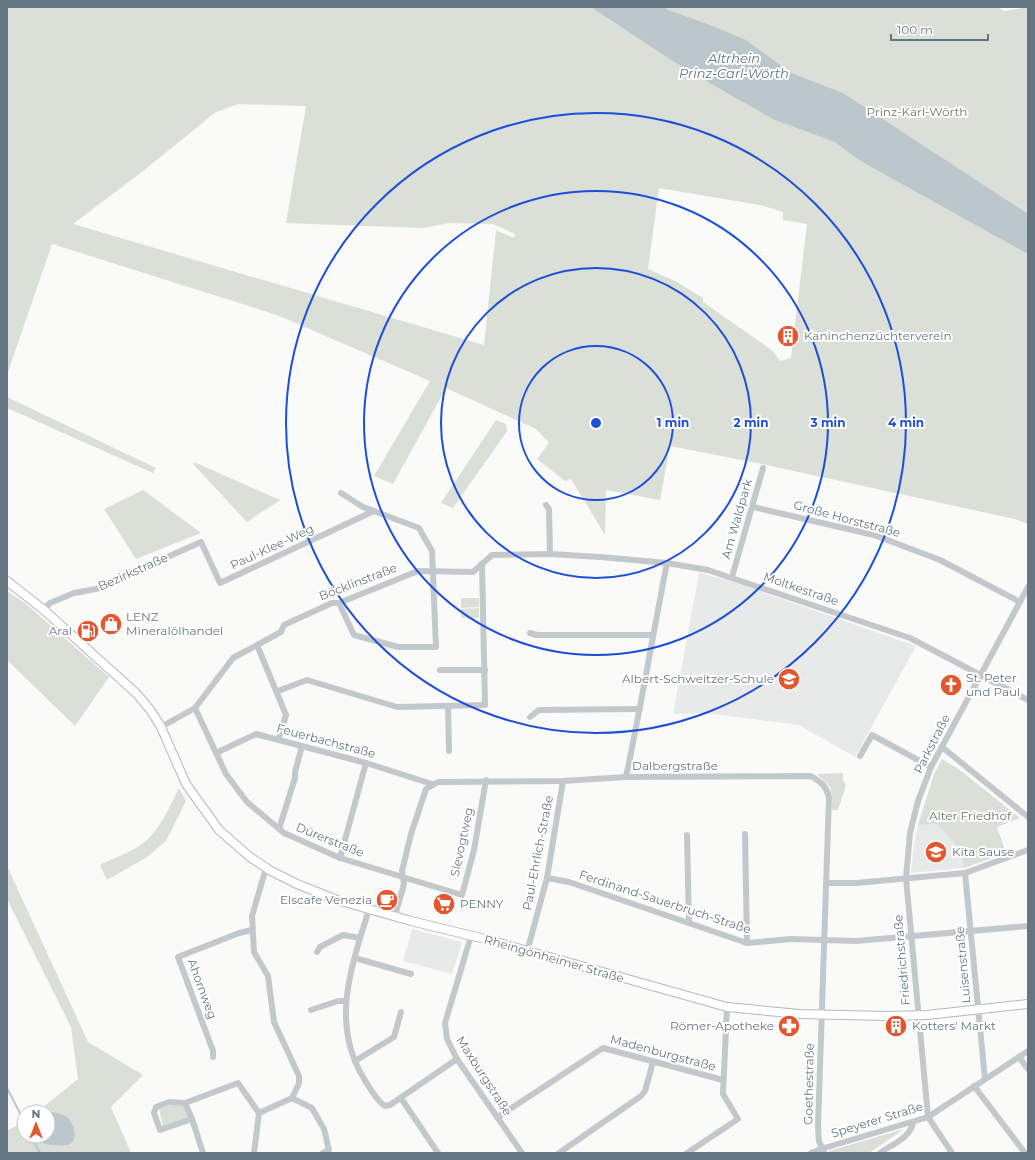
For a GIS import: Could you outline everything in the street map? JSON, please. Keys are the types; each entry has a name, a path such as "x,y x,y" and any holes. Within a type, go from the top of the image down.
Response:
{"street":[{"name":"Am Waldpark","path":"732,577 763,468"},
{"path":"339,603 354,636 398,647 436,647 432,551 419,528 374,512 341,493"},
{"path":"546,505 549,509 550,554"},
{"name":"Große Horststraße","path":"753,507 874,536 940,560 1020,602"},
{"name":"Paul-Klee-Weg","path":"201,542 220,583 374,512"},
{"name":"Bezirkstraße","path":"44,610 50,603 74,593 96,589 201,542"},
{"name":"Moltkestraße","path":"550,554 667,563 708,570 732,577 910,638 1028,700"},
{"name":"Böcklinstraße","path":"161,727 195,708 233,658 281,632 284,625 332,603 339,603 418,571 473,572 492,555 550,554"},
{"path":"626,777 667,563"},
{"path":"278,691 307,680 397,707 485,704 482,564"},
{"path":"7,581 44,610 137,694 151,711 161,727"},
{"name":"Parkstraße","path":"906,878 910,833 918,801 931,767 1028,587"},
{"path":"530,633 537,635 653,635"},
{"path":"258,644 286,714 278,740"},
{"path":"440,670 485,670"},
{"path":"448,706 449,751"},
{"name":"Dürerstraße","path":"195,708 226,774 246,802 291,837 340,858 402,878"},
{"path":"530,717 539,710 640,709"},
{"name":"Rheingönheimer Straße","path":"161,727 186,784 198,804 228,839 266,868 317,892 369,909 728,1008 822,1015 887,1016 918,1014 927,1015 1028,1004"},
{"name":"Feuerbachstraße","path":"216,753 256,734 366,764 432,784"},
{"path":"860,756 872,735 931,767"},
{"path":"279,829 295,778 295,772 302,746"},
{"path":"942,747 1028,817"},
{"path":"340,858 366,764"},
{"name":"Dalbergstraße","path":"432,784 446,781 563,781 626,777 811,776 822,782 827,789 829,797 822,1015"},
{"name":"Slevogtweg","path":"402,878 462,895 474,850 486,780"},
{"name":"Paul-Ehrlich-Straße","path":"527,952 547,878 563,781"},
{"path":"395,916 404,884 402,871 411,834 426,789 432,784"},
{"path":"745,834 747,943"},
{"path":"687,835 689,923"},
{"path":"827,883 856,883 965,873 1028,850"},
{"path":"259,1113 292,1098 299,1083 299,1076 274,1022 268,976 254,952 252,916 266,868"},
{"name":"Luisenstraße","path":"965,873 985,1079"},
{"name":"Ferdinand-Sauerbruch-Straße","path":"547,878 569,882 747,943 791,939 856,941 1028,926"},
{"name":"Friedrichstraße","path":"906,878 928,1117 952,1153"},
{"path":"369,909 360,938 345,1001 348,1037 355,1061 366,1082 382,1104 390,1105 457,1060"},
{"name":"Ahornweg","path":"213,1057 213,1051 178,957 239,933 252,930"},
{"path":"316,952 320,948 343,935 360,938"},
{"name":"Maxburgstraße","path":"471,936 445,1023 447,1039 457,1060 522,1153"},
{"path":"355,958 411,974"},
{"path":"312,1010 338,1001 345,1001"},
{"path":"687,1153 738,1119 723,1094 728,1008"},
{"path":"355,1061 394,1037 401,1012"},
{"name":"Goethestraße","path":"822,1015 818,1127 823,1151"},
{"name":"Madenburgstraße","path":"498,1118 603,1048 723,1080"},
{"name":"Speyerer Straße","path":"812,1153 823,1151 928,1117 1028,1051"},
{"path":"1019,1057 1028,1069"},
{"path":"559,1153 641,1096 645,1091 653,1062"},
{"path":"192,1119 160,1130 154,1112 156,1107 169,1102 186,1103 238,1084 259,1113 254,1153"},
{"path":"974,1086 1025,1153"},
{"path":"292,1098 312,1108 324,1129 330,1152 323,1153"},
{"path":"401,1098 438,1153"},
{"path":"186,1103 203,1153"},
{"path":"880,1153 908,1134 913,1123"}],"shaded area":[{"name":"Albert-Schweitzer-Schule","path":"699,573 731,581 916,646 855,757 799,725 705,713 673,714"},
{"name":"Kita Sause","path":"936,824 952,839 964,860 964,868 911,873 914,844 918,825"},
{"path":"412,929 462,942 452,974 403,961"}],"green space":[{"name":"Prinz-Karl-Wörth","path":"7,7 998,7 1004,11 1028,7 1028,524 1015,519 762,464 670,446 660,500 606,490 605,535 571,479 565,481 537,459 549,443 536,429 446,388 393,484 374,476 430,381 277,315 52,244 7,375","holes":["239,104 306,106 286,223 423,228 449,223 493,224 515,234 514,238 496,230 484,345 73,224 138,175 216,112","659,188 760,205 783,212 783,220 807,224 791,358 780,361 773,351 703,302 703,298 677,282 648,269"]},
{"path":"7,397 156,468 153,473 7,408"},
{"path":"496,420 506,424 507,431 453,508 441,503"},
{"path":"194,462 280,500 247,522 193,464"},
{"path":"143,490 201,533 136,559 104,509"},
{"path":"8,592 25,603 109,677 75,726 7,660"},
{"path":"461,598 479,598 479,607 461,608"},
{"path":"479,608 479,618 461,618 461,609"},
{"name":"Alter Friedhof","path":"942,759 960,770 1020,818 997,827 1006,853 964,868 958,849 950,838 936,824 918,825 934,774"},
{"path":"843,773 843,780 846,785 838,810 832,810 832,796 830,787 817,774"},
{"path":"179,788 186,801 166,841 147,857 107,880 100,865 142,844 154,832 164,818"},
{"path":"7,866 88,1042 143,1075 111,1107 131,1153 7,1153 7,1130 16,1126 16,1144 56,1144 66,1146 56,1127 56,1104 47,1104 78,1079 71,1027 7,899"},
{"path":"174,1104 186,1104 190,1118 163,1126 159,1109"},
{"path":"904,1129 869,1153 830,1153 829,1151"}],"water":[{"name":"Altrhein Prinz-Carl-Wörth","path":"591,7 664,7 668,10 746,40 791,73 843,93 1028,214 1028,254 859,160 835,142 775,120 734,97 676,63"},
{"path":"56,1113 67,1117 74,1130 75,1135 73,1142 64,1146 47,1144 56,1144"}],"waterway":[{"path":"7,1088 16,1105"},
{"path":"35,1144 40,1153"}],"place":[{"name":"Kaninchenzüchterverein","path":"788,336"},
{"name":"LENZ Mineralölhandel","path":"111,624"},
{"name":"Aral","path":"88,631"},
{"name":"Albert-Schweitzer-Schule","path":"789,679"},
{"name":"St. Peter und Paul","path":"951,685"},
{"name":"Kita Sause","path":"936,852"},
{"name":"Eiscafe Venezia","path":"387,900"},
{"name":"PENNY","path":"444,904"},
{"name":"Römer-Apotheke","path":"789,1026"},
{"name":"Kotters' Markt","path":"896,1026"}]}
